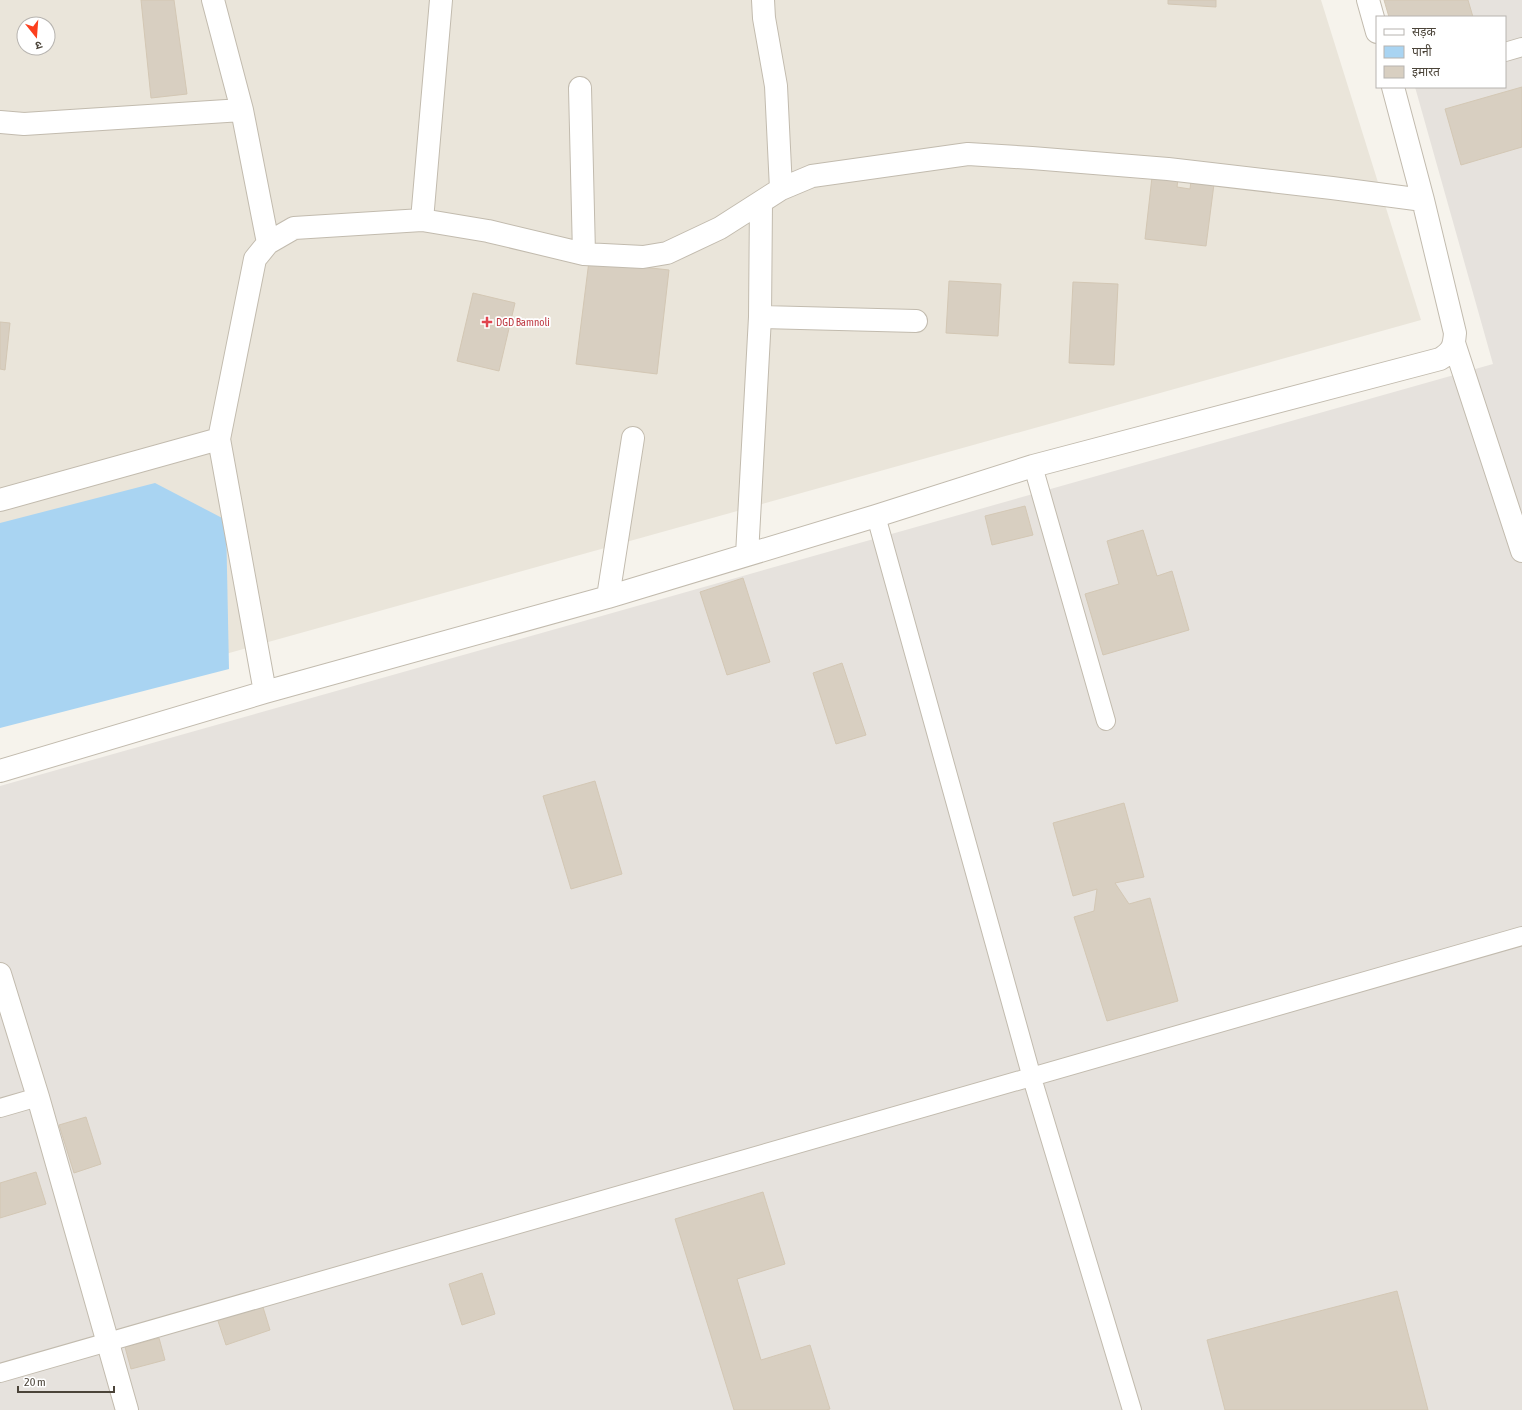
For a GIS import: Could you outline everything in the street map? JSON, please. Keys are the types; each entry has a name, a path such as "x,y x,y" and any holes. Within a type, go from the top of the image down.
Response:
{"street":[{"path":"213,0 242,110 268,243"},
{"path":"422,220 441,0"},
{"path":"763,0 764,18 776,86 781,190"},
{"path":"1368,0 1376,28"},
{"path":"580,88 584,254"},
{"path":"1393,88 1424,200 1455,333 1454,344 1522,551"},
{"path":"0,122 24,124 242,110"},
{"path":"265,692 219,439 255,259 268,243 294,228 422,220 488,231 584,254 643,256 667,253 720,228 781,190 812,176 968,154 1168,169 1424,200"},
{"path":"747,555 760,317 761,202"},
{"path":"760,317 916,321"},
{"path":"0,771 265,692 608,597 876,516 1033,466 1440,359 1449,353 1454,344"},
{"path":"608,597 633,438"},
{"path":"0,500 219,439"},
{"path":"0,974 38,1097 127,1410"}],"lane":[{"path":"1506,52 1522,47"},
{"path":"1033,466 1106,721"},
{"path":"876,516 1032,1078 1132,1410"},
{"path":"0,1373 107,1341 1032,1078 1522,936"},
{"path":"0,1108 38,1097"}],"shaded area":[{"path":"0,0 1321,0 1421,320 0,717"},
{"path":"1390,0 1522,0 1522,1410 0,1410 0,786 1493,364 1415,88 1506,88 1506,16 1395,16"}],"water":[{"path":"155,483 226,520 229,669 0,728 0,523"}],"building":[{"path":"141,0 174,0 187,94 151,98"},
{"path":"1168,0 1216,0 1216,7 1168,4"},
{"path":"1384,0 1468,0 1473,16 1389,16"},
{"path":"1522,87 1522,147 1461,165 1445,109"},
{"path":"1152,177 1178,179 1177,187 1190,189 1191,181 1214,184 1206,246 1145,239"},
{"path":"589,261 669,270 657,374 576,364"},
{"path":"949,281 1001,284 998,336 946,333"},
{"path":"1073,282 1118,284 1114,365 1069,363"},
{"path":"473,293 515,303 499,371 457,361"},
{"path":"0,322 10,323 5,370 0,369"},
{"path":"1025,506 1033,535 992,545 985,516"},
{"path":"1143,530 1157,576 1172,571 1189,630 1103,655 1085,594 1119,584 1107,541"},
{"path":"743,578 770,662 727,675 700,592"},
{"path":"842,663 866,735 836,744 813,673"},
{"path":"595,781 622,874 571,889 543,796"},
{"path":"1124,803 1144,877 1115,883 1129,904 1150,898 1178,1001 1107,1021 1074,917 1094,911 1097,889 1073,896 1053,823"},
{"path":"86,1117 101,1164 74,1173 59,1125"},
{"path":"36,1172 46,1204 0,1218 0,1183"},
{"path":"763,1192 785,1264 737,1279 761,1360 810,1345 830,1409 734,1410 675,1219"},
{"path":"482,1273 495,1314 462,1325 449,1284"},
{"path":"1397,1291 1428,1410 1225,1410 1207,1340"},
{"path":"262,1304 270,1330 226,1345 217,1318"},
{"path":"159,1338 165,1360 131,1369 125,1347"}],"place":[{"name":"DGD Bamnoli","path":"487,322"}]}
